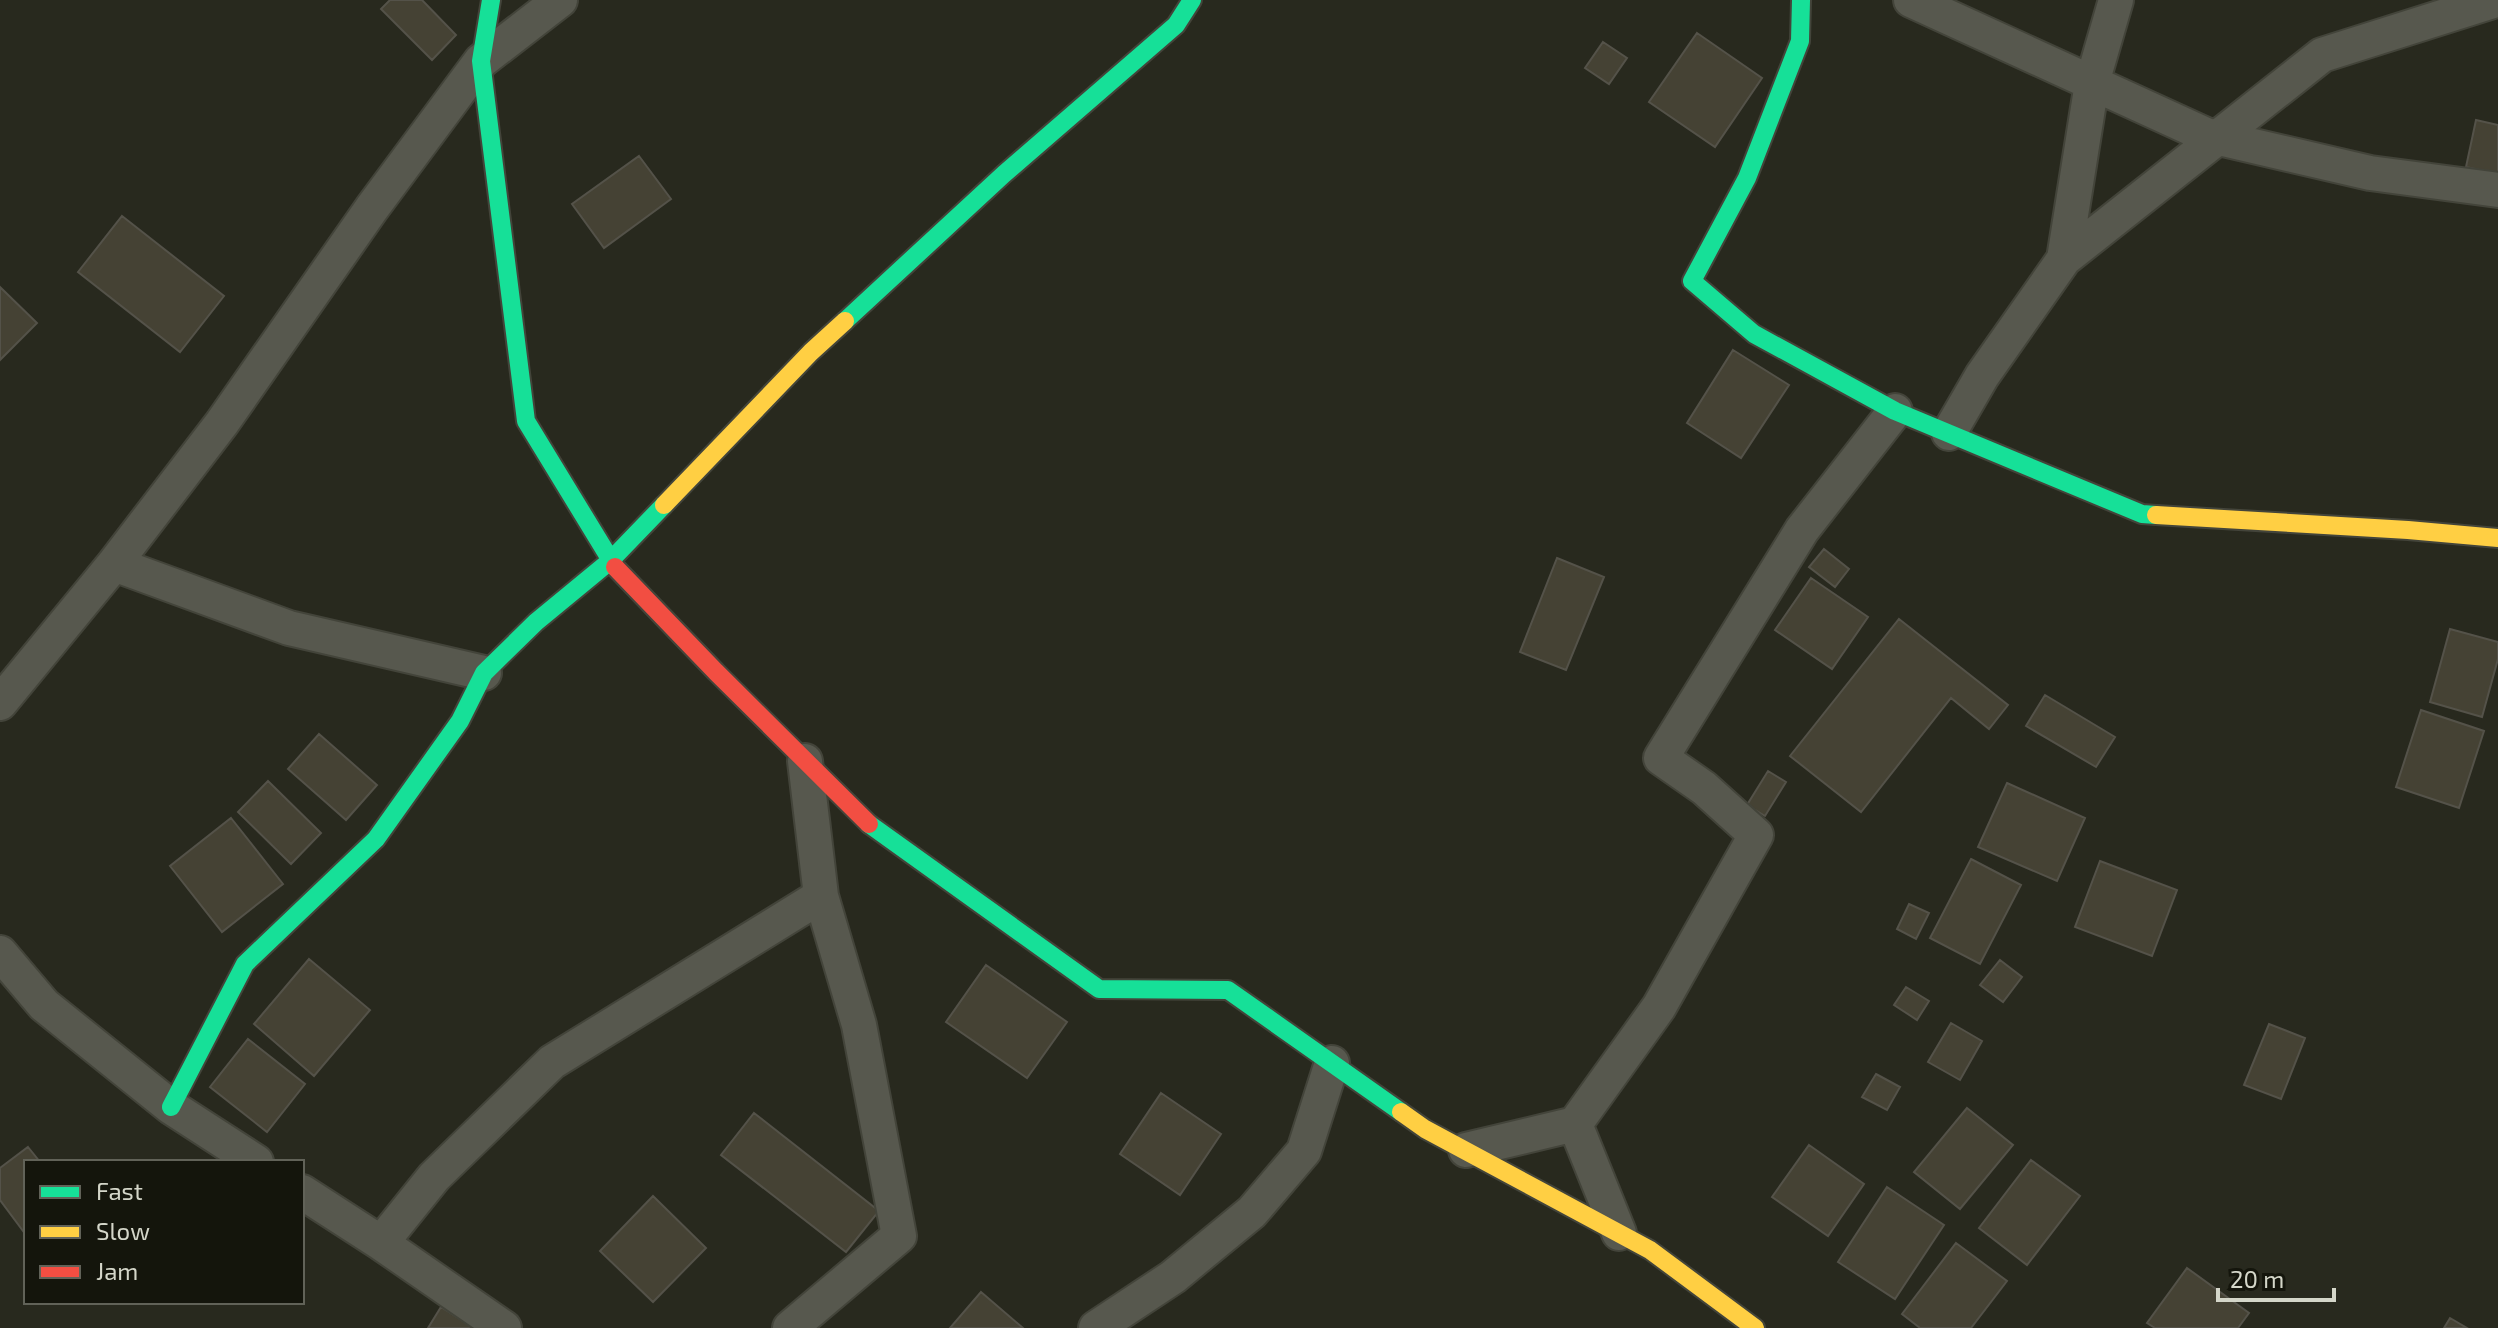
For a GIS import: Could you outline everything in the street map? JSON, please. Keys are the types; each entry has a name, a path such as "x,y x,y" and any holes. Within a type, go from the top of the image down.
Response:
{"street":[{"path":"491,0 481,61 526,421 610,561 862,819 1099,989 1228,990 1425,1129 1650,1250 1755,1328"},
{"path":"0,703 114,564 222,423 372,208 481,61 560,0"},
{"path":"171,1107 245,964 376,839 460,721 484,673 536,622 610,561 811,352 1004,174 1176,25 1192,0"},
{"path":"1801,0 1800,41 1747,178 1692,281 1754,334 1895,411 2142,514 2498,538"},
{"path":"1911,0 2218,138 2370,173 2498,190"},
{"path":"2064,259 2092,83 2116,0"},
{"path":"1949,433 1982,376 2064,259 2322,55 2496,0"},
{"path":"1466,1150 1575,1124 1659,1007 1756,835 1704,788 1661,758 1802,530 1895,411"},
{"path":"114,564 289,628 484,673"},
{"path":"790,1328 899,1236 859,1025 821,896 805,761"},
{"path":"381,1243 434,1177 552,1062 821,896"},
{"path":"0,953 44,1005 171,1107 253,1160"},
{"path":"1096,1328 1173,1277 1252,1212 1304,1151 1332,1063"},
{"path":"1575,1124 1619,1233"},
{"path":"304,1193 504,1328"}],"building":[{"path":"390,0 422,0 456,35 432,60 381,9"},
{"path":"1697,33 1762,78 1715,147 1649,102"},
{"path":"1603,42 1627,58 1609,84 1585,68"},
{"path":"2476,120 2498,125 2498,174 2466,167"},
{"path":"639,156 671,199 604,248 572,204"},
{"path":"122,216 224,296 180,352 78,272"},
{"path":"0,287 37,323 0,360"},
{"path":"1733,350 1789,385 1741,458 1687,423"},
{"path":"1824,549 1849,569 1835,587 1809,567"},
{"path":"1557,558 1604,577 1566,670 1520,652"},
{"path":"1811,578 1868,617 1832,669 1775,630"},
{"path":"1899,619 2008,705 1989,729 1951,698 1861,812 1790,756"},
{"path":"2450,629 2498,642 2498,659 2482,717 2430,702"},
{"path":"2045,695 2115,737 2096,767 2026,726"},
{"path":"2421,710 2484,731 2459,808 2396,787"},
{"path":"319,734 377,785 346,820 288,769"},
{"path":"1768,771 1786,782 1765,816 1747,805"},
{"path":"268,781 321,833 291,864 238,812"},
{"path":"2007,783 2085,818 2057,881 1978,847"},
{"path":"231,818 283,884 222,932 170,866"},
{"path":"1971,859 2021,885 1980,964 1930,938"},
{"path":"2100,861 2177,890 2152,956 2075,927"},
{"path":"1909,904 1929,913 1916,939 1897,929"},
{"path":"309,959 370,1010 314,1076 254,1024"},
{"path":"2000,960 2022,977 2003,1002 1980,985"},
{"path":"986,965 1067,1022 1027,1078 946,1022"},
{"path":"1906,987 1929,1001 1917,1020 1894,1005"},
{"path":"1951,1023 1982,1041 1960,1080 1928,1062"},
{"path":"2269,1024 2305,1038 2281,1099 2244,1085"},
{"path":"248,1039 305,1084 267,1132 210,1087"},
{"path":"1876,1074 1900,1087 1887,1110 1862,1097"},
{"path":"1161,1093 1221,1134 1180,1195 1120,1154"},
{"path":"1967,1108 2013,1145 1960,1209 1914,1172"},
{"path":"754,1113 879,1211 846,1252 721,1155"},
{"path":"1809,1145 1864,1184 1828,1236 1772,1197"},
{"path":"28,1147 38,1160 24,1160 24,1232 0,1200 0,1168"},
{"path":"2031,1160 2080,1196 2027,1265 1979,1228"},
{"path":"1887,1187 1944,1225 1895,1299 1838,1262"},
{"path":"653,1196 706,1248 653,1302 600,1251"},
{"path":"1956,1243 2007,1281 1971,1328 1920,1328 1902,1314"},
{"path":"2187,1268 2249,1313 2238,1328 2155,1328 2147,1323"},
{"path":"981,1292 1023,1328 950,1328"},
{"path":"441,1307 474,1328 428,1328"},
{"path":"2450,1318 2467,1328 2444,1328"}],"traffic: fast":[{"path":"491,0 481,61 526,421 615,567"},
{"path":"845,321 1004,174 1176,25 1192,0"},
{"path":"1801,0 1800,41 1747,178 1692,281 1754,334 1895,411 2142,514 2156,515"},
{"path":"171,1107 245,964 376,839 460,721 484,673 536,622 610,561 664,505"},
{"path":"869,824 1099,989 1228,990 1401,1112"}],"traffic: slow":[{"path":"664,505 811,352 845,321"},
{"path":"2156,515 2498,538"},
{"path":"1401,1112 1425,1129 1650,1250 1755,1328"}],"traffic: jam":[{"path":"615,567 869,824"}]}
